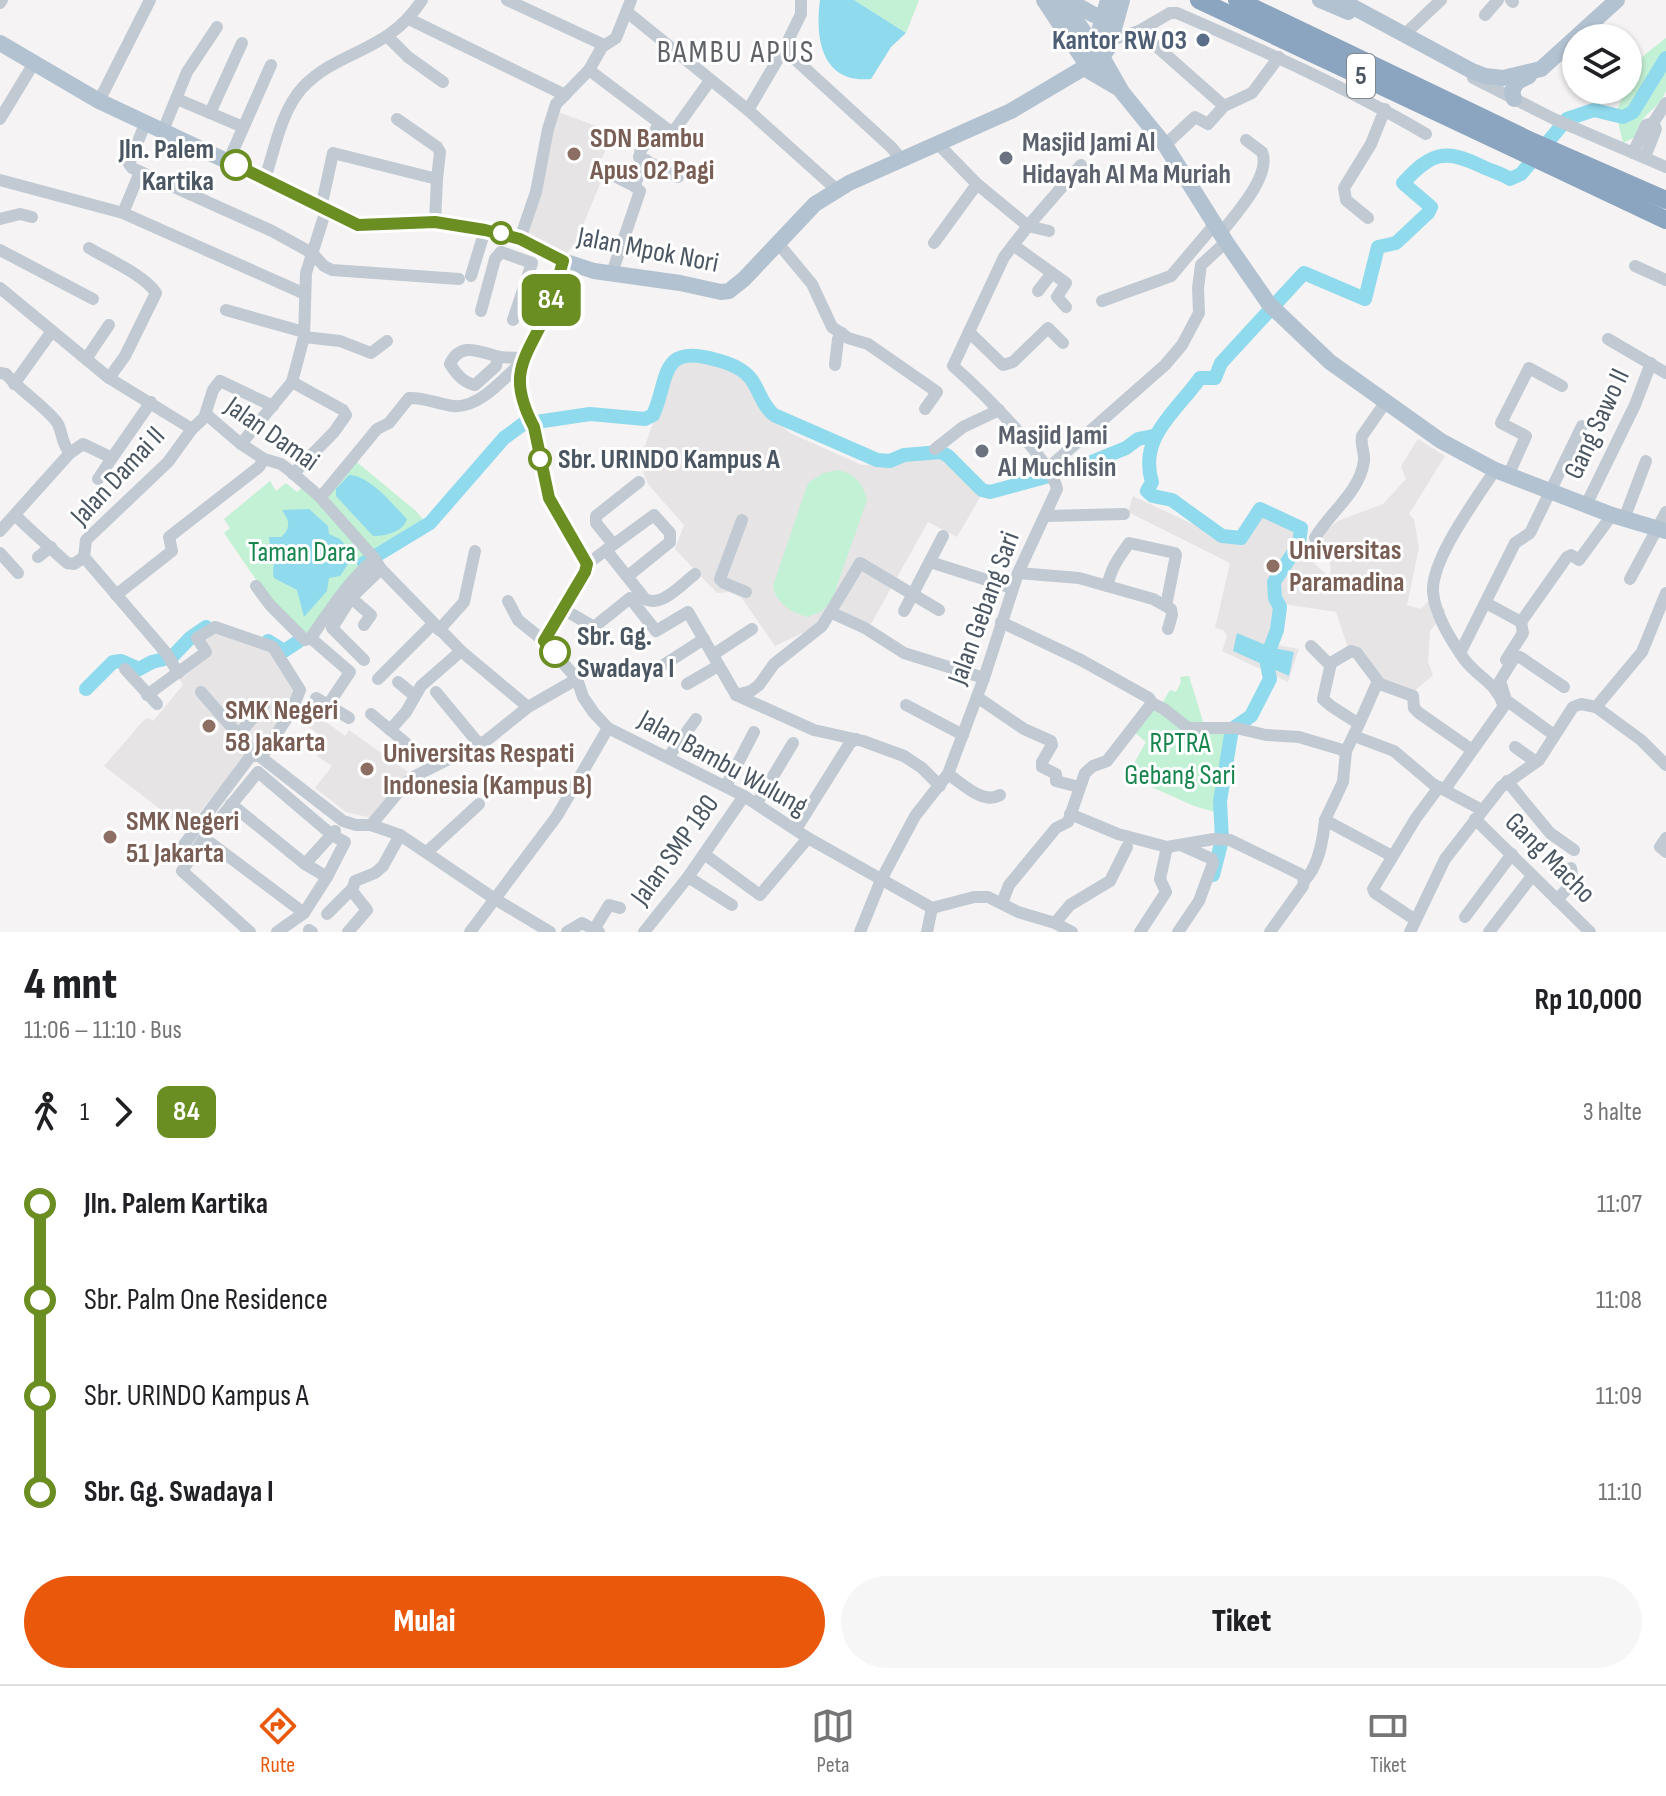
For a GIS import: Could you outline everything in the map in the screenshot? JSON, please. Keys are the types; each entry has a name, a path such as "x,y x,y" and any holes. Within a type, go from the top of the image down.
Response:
{"highway":[{"name":"5","path":"1199,0 1527,146"},
{"name":"5","path":"1237,0 1557,161 1666,222"},
{"name":"5","path":"1557,161 1666,198"}],"main road":[{"path":"1044,0 1081,66 1121,90"},
{"path":"1061,0 1104,47 1121,90 1165,145 1272,308 1330,362 1441,441 1502,473 1618,517 1662,530"},
{"path":"1068,0 1086,12 1113,8"},
{"path":"1514,99 1514,85 1546,64 1617,0"},
{"path":"1329,1 1397,31 1467,72 1546,64"},
{"path":"1329,1 1359,18 1397,31"},
{"name":"Jalan Mpok Nori","path":"0,43 99,101 162,133 366,226 435,222 485,230 515,237 563,261 594,271 721,292 729,291 744,279 806,213 837,190 1011,111 1081,66 1104,47 1113,8"}],"street":[{"path":"99,101 150,0"},
{"path":"265,179 288,111 303,88 331,67 388,37 409,19 422,0"},
{"path":"507,0 604,45"},
{"path":"748,110 801,14 801,0"},
{"path":"1397,31 1441,0"},
{"path":"1485,15 1496,1"},
{"path":"506,253 538,184 549,124 556,104 589,70 604,45 616,38 629,6 709,82 748,110 837,190"},
{"path":"1104,47 1173,12 1279,57 1385,109 1426,134"},
{"path":"1359,18 1554,119 1666,167"},
{"path":"409,19 565,95"},
{"path":"162,133 187,72 217,27"},
{"path":"1139,31 1224,106"},
{"path":"388,37 408,57 443,82"},
{"path":"210,113 242,43"},
{"path":"784,49 902,160"},
{"path":"1165,145 1195,117 1208,124 1224,106 1252,93 1279,57"},
{"path":"0,119 34,63"},
{"path":"228,162 271,65"},
{"path":"589,70 670,131 676,128 709,82"},
{"path":"177,99 243,127"},
{"path":"1639,155 1660,124 1666,103"},
{"path":"1368,218 1346,200 1344,188 1371,144 1385,109"},
{"path":"397,119 440,152 435,222"},
{"path":"145,124 129,164 140,172 272,231 312,253 332,270 465,277 485,230"},
{"path":"659,125 639,157 678,177"},
{"path":"1081,165 1004,257 969,332 948,365 979,389 999,410 1047,469 1165,365 1177,350 1199,313 1201,265 1248,198 1265,164 1262,152 1246,140"},
{"path":"938,144 977,184 1028,226 1049,231"},
{"path":"241,444 292,382 304,334 306,273 323,209 333,153 437,179"},
{"path":"634,186 646,160"},
{"path":"602,170 640,191 612,273"},
{"path":"123,213 140,172"},
{"path":"0,180 123,213 305,294"},
{"path":"934,243 977,184"},
{"path":"0,219 20,214 32,217"},
{"path":"1102,301 1171,276 1221,233"},
{"path":"777,242 812,284 832,327 882,353 937,392 925,409"},
{"path":"1013,245 1066,283 1057,297 1066,307"},
{"path":"89,248 134,274 154,288 156,293 125,356 109,378"},
{"path":"0,250 93,299"},
{"path":"481,311 495,259 501,252 506,253 532,263 513,320"},
{"path":"325,492 377,429 389,423 409,398 453,406 467,405 480,398 522,360 548,309 563,261"},
{"path":"1635,266 1666,280"},
{"path":"1038,291 1052,273"},
{"name":"Jalan Damai","path":"0,288 109,378 192,429 205,415 264,459 281,464 319,496 436,627 528,707"},
{"path":"226,310 304,334 340,341 371,353 387,341"},
{"path":"86,359 109,325"},
{"path":"969,332 1003,365 1013,362 1048,328 1063,343"},
{"path":"14,384 52,331"},
{"path":"835,365 838,339 842,333"},
{"path":"1608,339 1666,373"},
{"path":"498,357 522,360"},
{"path":"522,360 520,382 549,498 587,564"},
{"name":"Gang Sawo II","path":"1586,505 1635,405 1651,363"},
{"path":"1414,919 1373,891 1376,881 1504,706 1492,683 1469,665 1460,653 1437,611 1433,584 1451,541 1526,436 1501,423 1529,368 1562,386"},
{"path":"0,373 6,374 56,421 61,442 70,453"},
{"path":"205,415 216,384 223,380 273,406"},
{"path":"292,382 343,410 346,415 334,432 293,474"},
{"path":"98,479 151,402"},
{"path":"1315,538 1355,483 1364,460 1360,441 1385,403"},
{"path":"935,449 963,427 999,410"},
{"path":"1460,653 1515,543 1528,535 1582,426"},
{"name":"Jalan Damai II","path":"84,557 86,540 168,462 192,429"},
{"path":"112,458 84,444 70,453 5,523 39,539 70,564 84,557 172,663"},
{"path":"116,595 172,551 169,537 259,467 264,459"},
{"path":"1492,683 1522,635 1521,622 1567,557 1571,555 1579,560 1618,517 1646,461"},
{"name":"Jalan Gebang Sari","path":"860,932 881,880 915,816 948,774 984,678 1012,588 1057,489 1047,469"},
{"path":"639,482 596,516 596,523 610,547 645,599 654,603 695,574"},
{"path":"1630,579 1662,530 1666,512"},
{"path":"1047,516 1124,514"},
{"path":"544,641 587,564 654,515 670,533 670,542 628,576"},
{"path":"742,520 720,579 746,592"},
{"path":"904,611 943,536"},
{"path":"1107,586 1113,563 1122,556 1129,543 1175,553 1166,606"},
{"path":"38,557 51,547"},
{"path":"378,679 464,602 475,551"},
{"path":"0,553 18,573"},
{"path":"364,660 332,628 375,560"},
{"path":"256,586 305,640 312,638 339,597 375,560"},
{"path":"930,562 1012,588"},
{"path":"736,695 759,685 774,664 822,626 860,563 939,610"},
{"path":"1018,573 1079,578 1153,599 1171,609 1168,629"},
{"path":"1596,707 1642,652 1666,593"},
{"path":"351,598 371,615 364,625"},
{"path":"563,609 594,627 630,598 653,631 688,612 736,695 814,730 856,739 910,759 940,786"},
{"name":"Jalan Bambu Wulung","path":"508,601 518,620 544,641 577,679 589,705 608,728 669,756 757,803 808,838 932,908"},
{"path":"1486,603 1521,622"},
{"path":"832,613 865,628 904,653 984,678"},
{"path":"1001,622 1081,660 1149,698 1188,728 1232,728 1266,735 1299,737 1346,751"},
{"path":"125,669 152,699 172,663 206,652 196,641 197,638 211,628 222,628 273,647 300,690 291,712 182,858 183,874 250,932"},
{"path":"687,684 752,629"},
{"path":"312,638 350,672 328,705"},
{"path":"665,664 704,639"},
{"path":"1311,646 1330,665 1336,658 1354,652 1377,683 1413,696 1414,708 1419,713 1472,750"},
{"path":"390,730 406,712 421,686 461,651"},
{"path":"1554,735 1506,700 1500,681 1514,658 1520,657 1564,687"},
{"name":"Gang Macho","path":"1330,665 1323,699 1357,730 1394,751 1479,814 1532,876 1590,932"},
{"path":"371,825 407,782 424,770 479,744 528,707 577,679"},
{"path":"398,682 415,696"},
{"path":"1270,932 1311,873 1325,820 1343,782 1346,751 1377,683"},
{"path":"201,692 256,757 343,821 371,825 400,835 550,932"},
{"path":"436,692 479,744"},
{"path":"977,697 1024,729 1051,741 1042,767 1056,774 1056,781 1079,787"},
{"path":"316,698 349,718"},
{"path":"1002,903 1009,885 1056,828 1068,822 1088,769 1107,761 1152,703"},
{"path":"1410,932 1445,859 1507,781 1536,762 1573,707 1581,704 1596,707 1641,740 1666,765"},
{"path":"238,735 264,705"},
{"path":"906,705 963,735"},
{"path":"371,714 406,743"},
{"path":"669,756 696,719"},
{"path":"470,932 570,797 608,728"},
{"path":"726,786 754,732"},
{"path":"796,829 850,743 856,739"},
{"path":"757,803 793,743"},
{"path":"1515,747 1536,762"},
{"path":"182,858 204,838 258,772 346,844 304,913 277,932"},
{"path":"948,774 985,798 993,799 1000,795"},
{"path":"1507,781 1550,833 1574,850"},
{"name":"Jalan SMP 180","path":"644,932 688,877 744,796"},
{"path":"231,804 305,864 327,877"},
{"path":"427,852 479,804"},
{"path":"1070,814 1118,834 1167,847 1220,839 1239,842 1300,874 1304,881"},
{"path":"1325,820 1392,856"},
{"path":"305,864 343,821"},
{"path":"327,914 352,889 358,878 375,873 383,866 400,835"},
{"path":"204,838 304,913"},
{"path":"704,854 761,894 808,838"},
{"path":"1666,838 1660,847 1666,852"},
{"path":"1178,932 1199,901 1213,863 1212,859 1183,846"},
{"path":"1055,923 1070,905 1110,881 1127,847"},
{"path":"1140,932 1166,892 1160,879 1167,847"},
{"path":"1465,917 1512,854"},
{"path":"1557,900 1573,882 1571,868"},
{"path":"1489,932 1532,876"},
{"path":"688,877 732,905"},
{"path":"348,932 368,908 352,889"},
{"path":"927,932 932,908 981,896 1072,932"},
{"path":"567,932 582,923 597,930 608,906 620,908"}],"shaded area":[{"name":"SDN Bambu Apus 02 Pagi","path":"555,111 596,126 613,137 595,170 604,174 576,242 567,253 523,232"},
{"path":"683,358 720,364 745,377 762,409 790,433 862,465 894,464 919,456 936,455 983,492 957,537 928,522 871,624 832,607 817,626 775,646 741,597 729,592 717,593 675,549 684,525 648,484 639,462 674,365"},
{"name":"Universitas Paramadina","path":"1418,439 1445,456 1409,514 1414,519 1419,548 1407,605 1421,609 1431,598 1446,610 1430,631 1428,662 1433,675 1412,693 1378,679 1349,651 1336,612 1277,603 1268,643 1299,649 1288,682 1222,651 1227,636 1223,630 1215,628 1230,563 1128,512 1133,496 1235,544 1254,505 1299,528 1295,540 1300,550 1330,578 1331,568 1322,534 1338,521 1383,504 1406,479 1401,466"},
{"name":"SMK Negeri 58 Jakarta","path":"211,631 267,647 298,689 265,744 261,741 256,743 186,829 104,766 144,720 149,718 153,721 183,685 177,675 204,656 199,638"},
{"name":"Universitas Respati Indonesia (Kampus B)","path":"315,714 345,736 349,730 408,772 372,818 346,812 315,788 332,766 317,756 328,741 307,726"}],"green space":[{"path":"854,0 919,0 906,33"},
{"path":"1666,38 1666,90 1660,102 1642,121 1635,137 1623,143 1616,113 1620,104 1642,104 1642,58"},
{"name":"Taman Dara","path":"353,459 416,511 426,523 365,560 308,635 272,603 224,533 230,528 224,519 270,481 276,491 286,483 297,492 304,486 319,500"},
{"path":"839,470 858,480 867,500 832,600 822,611 808,617 786,607 773,586 808,483 823,473"},
{"name":"RPTRA Gebang Sari","path":"1189,676 1206,731 1229,731 1215,812 1127,776 1146,742 1133,731 1153,705 1161,705 1170,690 1176,692 1180,677"}],"water":[{"path":"820,0 854,0 906,33 891,47 871,79 854,79 832,66 821,43"},
{"path":"349,475 365,480 388,499 407,519 402,527 388,534 373,536 336,496 336,489"},
{"path":"309,509 328,526 329,534 340,539 354,555 340,576 329,578 327,591 304,617 297,590 274,578 274,557 269,537 281,537 287,530 288,521 282,510"},
{"path":"1237,633 1273,648 1294,652 1289,676 1233,651"}],"waterway":[{"path":"1213,875 1222,840 1220,801 1232,729 1251,716 1270,679 1266,659 1277,630 1280,607 1275,598 1274,582 1299,544 1301,528 1260,509 1241,538 1222,536 1172,500 1153,496 1147,491 1152,482 1150,451 1155,438 1200,378 1215,378 1221,363 1304,273 1365,299 1378,247 1396,243 1431,207 1403,183 1422,165 1439,156 1457,157 1510,179 1521,174 1567,119 1594,110 1623,117 1633,112 1666,58"},
{"path":"364,563 430,523 504,438 523,424 590,414 645,419 653,415 669,368 683,356 713,359 738,368 751,379 774,415 877,460 890,461 904,455 941,452 982,490 990,492 1049,476"},
{"path":"1052,474 1057,470 1082,466 1126,448 1138,439 1153,436"},
{"path":"86,689 113,662 121,661 139,669 172,657 206,627"},
{"path":"268,641 284,651 299,641"}],"bus line":[{"name":"84","path":"236,165 358,225 453,224 520,239 563,261 548,309 523,358 520,372 528,418 534,427 549,498 587,564 544,641 555,652"}],"place":[{"name":"Kantor RW 03","path":"1203,40"},
{"name":"SDN Bambu Apus 02 Pagi","path":"574,154"},
{"name":"Masjid Jami Al Hidayah Al Ma Muriah","path":"1006,158"},
{"name":"Jln. Palem Kartika","path":"236,165"},
{"name":"Masjid Jami Al Muchlisin","path":"982,451"},
{"name":"Sbr. URINDO Kampus A","path":"540,459"},
{"name":"Universitas Paramadina","path":"1273,566"},
{"name":"Sbr. Gg. Swadaya I","path":"555,652"},
{"name":"SMK Negeri 58 Jakarta","path":"209,726"},
{"name":"Universitas Respati Indonesia (Kampus B)","path":"367,769"},
{"name":"SMK Negeri 51 Jakarta","path":"110,837"}],"district":[{"name":"BAMBU APUS","path":"736,52"}]}
